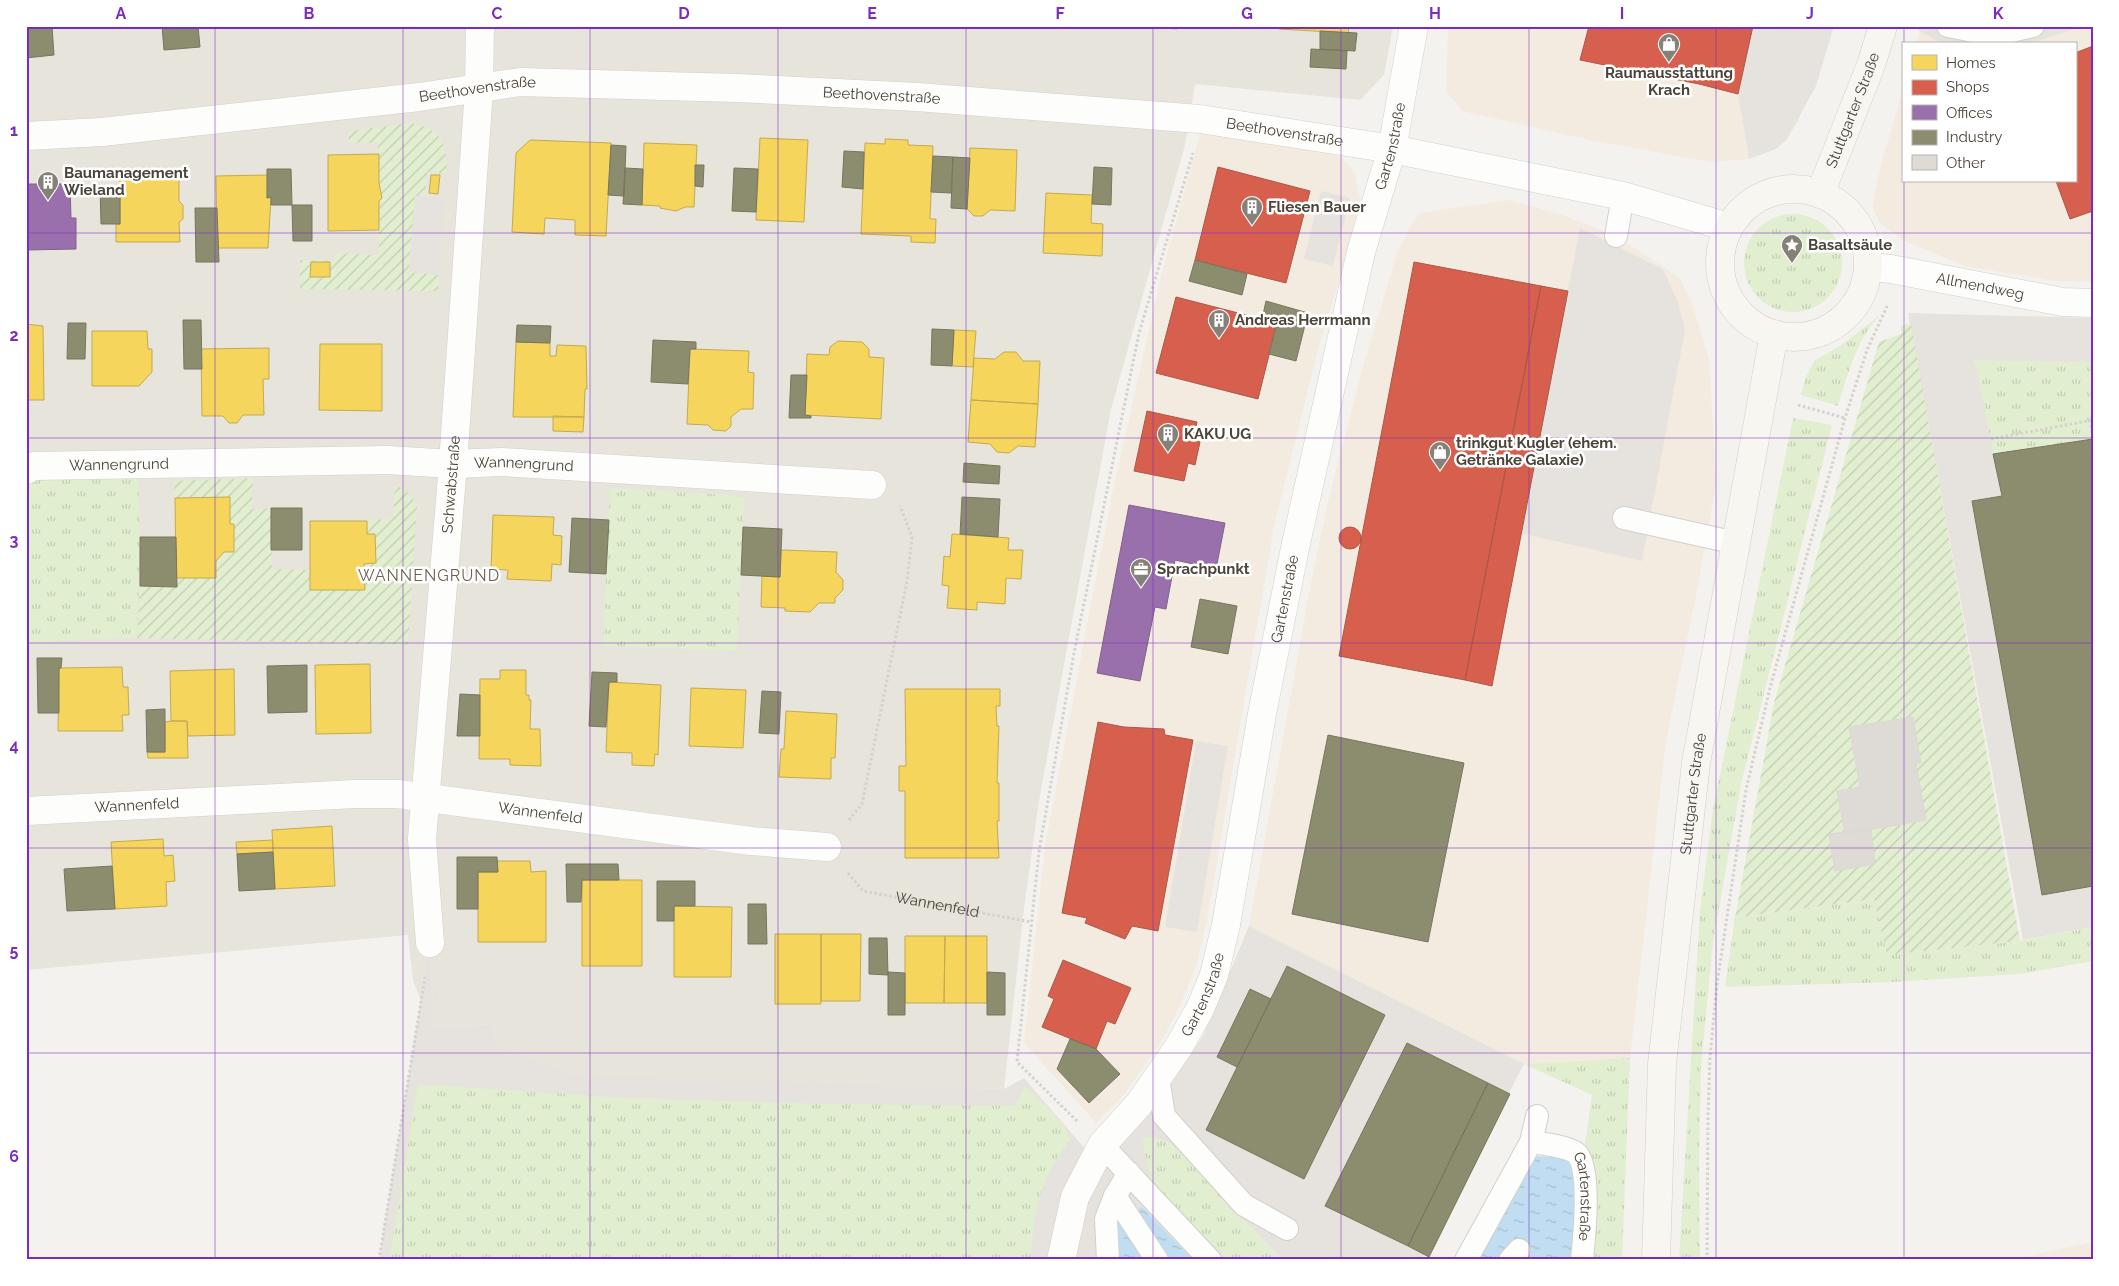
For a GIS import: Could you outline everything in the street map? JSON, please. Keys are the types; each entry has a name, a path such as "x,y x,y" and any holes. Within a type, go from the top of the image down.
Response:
{"street":[{"name":"Schwabstraße","path":"430,943 422,839 427,797 453,464 479,89 480,26"},
{"name":"Gartenstraße","path":"1061,1260 1076,1197 1102,1145 1139,1104 1158,1078 1200,1009 1214,974 1226,925 1262,714 1294,548 1361,252 1392,149 1414,26"},
{"name":"Stuttgarter Straße","path":"1820,194 1871,66 1883,26"},
{"name":"Beethovenstraße","path":"26,136 102,132 479,89 520,82 737,88 926,97 1200,118 1392,149 1623,196 1728,227"},
{"path":"1808,190 1820,194 1830,198 1846,211 1859,227 1866,247 1868,267 1866,282 1860,295 1843,318 1832,326 1804,336 1774,334 1746,319 1728,295 1722,277 1720,260 1722,243 1728,227 1746,208 1768,194 1808,190"},
{"name":"Allmendweg","path":"1868,267 1901,270 2063,302 2093,303"},
{"name":"Stuttgarter Straße","path":"1656,1260 1663,1055 1696,763 1774,334"},
{"name":"Wannengrund","path":"26,470 34,466 358,460 453,464 502,462 872,485"},
{"name":"Wannenfeld","path":"26,810 355,794 398,794 750,841 827,847"}],"lane":[{"path":"1948,26 1994,34 2033,26"},
{"path":"1616,236 1623,196"},
{"path":"1624,518 1736,542"},
{"path":"1158,1078 1164,1116 1244,1205 1287,1229"},
{"path":"1466,1260 1531,1142 1537,1116"},
{"name":"Gartenstraße","path":"1531,1142 1554,1145 1576,1154 1582,1163 1587,1202 1582,1260"},
{"path":"1102,1145 1210,1260"},
{"path":"1108,1260 1106,1219 1115,1196 1129,1173"},
{"path":"1115,1196 1157,1260"}],"path":[{"path":"1102,1145 1017,1062 1039,851 1104,498 1139,333 1194,148 1200,118"},
{"path":"1707,1260 1710,1057 1717,984 1746,790 1770,688 1845,418 1866,350 1901,270"},
{"path":"1763,396 1845,418"},
{"path":"1991,439 2092,420 2093,436"},
{"path":"827,847 862,804 907,581 912,537 898,502 872,485"},
{"name":"Wannenfeld","path":"827,847 864,891 1032,922"},
{"path":"379,1260 430,943"}],"shaded area":[{"path":"26,26 1393,26 1384,75 1360,100 1195,84 1185,145 1111,409 1039,801 1024,908 1004,1089 570,1076 498,1046 492,1024 434,1028 430,947 421,1001 413,980 408,935 26,970"},
{"path":"1448,26 1834,26 1798,122 1787,139 1776,149 1749,159 1711,162 1589,140 1462,111 1446,91"},
{"path":"1753,26 1834,26 1816,86 1787,139 1776,149 1749,159 1738,94"},
{"path":"1919,26 2084,26 2035,42 1939,42 1918,30"},
{"path":"1921,26 2093,26 2093,282 2055,281 1965,266 1904,241 1880,223 1872,207 1882,161 1902,92 1902,182 2076,182 2076,42 1917,42"},
{"path":"1201,131 1321,150 1342,158 1355,173 1360,199 1346,259 1319,345 1274,526 1207,920 1197,963 1181,1004 1160,1044 1124,1095 1096,1123 1024,1043 1045,846 1112,494 1161,276"},
{"path":"1321,191 1350,198 1333,266 1304,259"},
{"path":"415,196 445,198 439,275 409,272"},
{"path":"1508,200 1560,214 1616,236 1679,277 1691,301 1709,358 1716,482 1699,581 1666,741 1630,1058 1524,1064 1249,926 1311,583 1329,497 1363,366 1397,253 1410,227 1420,213"},
{"path":"1580,228 1663,269 1678,302 1685,330 1642,561 1521,533"},
{"path":"1908,313 2093,318 2093,927 2023,940"},
{"path":"1971,327 2093,331 2093,362 1974,360"},
{"path":"1976,366 2002,496 1972,501 1950,370"},
{"path":"1196,741 1228,746 1197,932 1165,927"},
{"path":"1249,926 1524,1064 1421,1260 1193,1260 1142,1207 1117,1260 379,1260 430,943 434,1028 492,1024 498,1046 570,1075 1004,1089 1024,1078 1099,1165 1157,1105 1204,1034"},
{"path":"2093,1242 2093,1260 2009,1260"}],"green space":[{"path":"411,123 422,126 436,134 444,146 447,174 427,172 425,196 415,196 409,272 439,275 438,291 300,289 300,260 334,261 335,253 379,255 379,201 382,198 379,183 378,143 349,142 349,131"},
{"path":"1783,214 1803,214 1812,217 1828,228 1839,244 1842,253 1842,273 1839,282 1828,298 1812,309 1803,312 1783,312 1766,304 1752,290 1744,273 1744,253 1752,236 1766,222"},
{"path":"1879,316 1858,348 1838,406 1801,395 1805,379 1814,361 1840,346"},
{"path":"1911,324 2020,941 1887,955 1874,899 1735,918 1774,703 1879,342 1901,334 1901,325"},
{"path":"1974,360 2093,362 2093,439 1993,454"},
{"path":"1793,418 1832,425 1741,784 1713,942 1701,1066 1700,1260 1679,1260 1700,910 1713,809"},
{"path":"138,475 140,537 137,638 26,642 26,482 40,477"},
{"path":"253,478 252,509 271,508 272,569 310,570 310,590 364,589 364,564 376,563 375,534 367,534 367,521 393,518 395,484 410,494 417,505 408,645 137,638 140,586 177,587 177,578 216,561 224,552 233,524 230,524 230,498 175,498 174,481"},
{"path":"610,488 744,496 737,651 603,646"},
{"path":"1875,899 1888,955 2020,941 2093,927 2093,961 2020,974 1891,982 1725,987 1735,918"},
{"path":"1630,1058 1622,1260 1590,1260 1593,1165 1585,1144 1592,1095 1524,1064"},
{"path":"418,1084 626,1098 829,1104 1015,1106 1025,1086 1060,1120 1070,1139 1049,1172 1041,1193 1034,1226 1030,1260 389,1260"},
{"path":"1150,1137 1161,1139 1173,1145 1283,1260 1227,1260 1151,1180 1142,1139"}],"water":[{"path":"1537,1156 1564,1158 1575,1170 1575,1235 1572,1260 1475,1260"},
{"path":"1142,1207 1193,1260 1117,1260 1114,1226"}],"building: Homes":[{"path":"1138,26 1178,26 1177,29"},
{"path":"1279,26 1349,26 1348,33 1279,29"},
{"path":"760,138 808,140 804,222 756,220"},
{"path":"885,139 908,140 908,145 933,146 930,219 936,219 935,243 911,242 911,236 861,234 865,143 885,144"},
{"path":"530,140 611,143 606,236 575,235 575,220 545,218 544,234 512,232 516,153"},
{"path":"644,143 697,145 694,207 685,207 676,211 660,208 660,206 642,205"},
{"path":"970,148 1017,150 1015,211 990,210 983,216 974,216 967,209"},
{"path":"379,154 379,183 382,198 379,201 379,230 328,231 328,155"},
{"path":"268,175 267,198 271,197 268,248 217,248 216,176"},
{"path":"431,175 440,175 438,194 429,193"},
{"path":"120,178 179,178 179,201 183,205 183,219 179,222 180,242 116,242 116,224 120,224"},
{"path":"1046,193 1092,195 1091,223 1103,224 1102,256 1043,253"},
{"path":"311,262 330,262 330,277 310,277"},
{"path":"26,324 43,326 44,400 26,400"},
{"path":"954,330 976,331 973,367 952,366"},
{"path":"92,331 147,331 148,349 152,349 152,372 139,386 92,386"},
{"path":"838,341 862,342 869,349 869,357 884,358 881,419 805,415 807,354 829,355 830,347"},
{"path":"516,342 550,343 550,356 556,356 557,345 586,346 587,389 585,389 584,417 513,417"},
{"path":"320,344 382,344 382,411 319,410"},
{"path":"269,348 269,379 263,379 264,415 243,415 237,423 229,423 223,416 202,416 201,349"},
{"path":"690,349 749,351 748,372 754,373 753,409 741,409 731,417 731,426 726,431 713,430 708,425 687,424"},
{"path":"1004,352 1016,352 1023,361 1040,361 1038,404 971,400 974,358 995,359"},
{"path":"971,400 1038,404 1035,447 1018,446 1009,453 997,452 990,444 968,442"},
{"path":"553,416 584,417 583,432 553,431"},
{"path":"230,497 230,524 234,524 234,552 224,552 216,561 216,578 176,578 175,498"},
{"path":"493,515 554,517 553,535 562,536 561,565 552,564 551,581 507,579 508,570 491,569"},
{"path":"310,521 367,521 367,534 375,534 376,563 364,564 365,590 310,590"},
{"path":"952,534 1009,538 1008,550 1023,550 1021,579 1006,578 1005,604 977,602 977,610 947,608 949,586 942,585 944,556 950,557"},
{"path":"781,550 837,552 836,572 843,580 843,590 835,598 835,603 819,603 810,612 785,611 785,608 761,607 762,576 780,577"},
{"path":"370,664 371,733 316,734 315,665"},
{"path":"122,667 123,687 128,687 129,715 122,715 123,731 58,731 59,668"},
{"path":"234,669 235,735 188,736 187,721 171,721 170,671"},
{"path":"500,670 526,670 526,695 529,695 529,700 531,700 530,729 540,729 541,766 510,765 510,759 479,759 480,679 500,679"},
{"path":"609,682 661,685 658,755 655,754 654,766 632,765 632,753 606,752"},
{"path":"691,688 746,690 743,748 689,746"},
{"path":"905,689 1000,689 1000,706 996,706 997,726 999,726 997,783 999,783 999,821 997,821 999,858 905,858 905,791 899,791 899,766 906,766"},
{"path":"786,711 837,714 835,758 831,758 831,779 779,777 781,749 784,749"},
{"path":"187,721 188,758 148,758 147,752 165,752 165,722"},
{"path":"332,826 335,886 275,889 272,830"},
{"path":"163,839 164,856 173,855 175,881 166,882 167,906 115,909 111,842"},
{"path":"273,840 273,852 237,854 236,842"},
{"path":"497,861 530,861 531,872 546,871 546,942 478,942 478,872 498,872"},
{"path":"582,880 642,880 642,966 582,966"},
{"path":"674,906 732,907 731,977 674,977"},
{"path":"775,934 821,934 821,1004 775,1004"},
{"path":"821,934 861,934 860,1001 821,1001"},
{"path":"905,936 945,936 944,1003 905,1003"},
{"path":"945,936 987,936 987,1003 944,1003"}],"building: Shops":[{"name":"Raumausstattung Krach","path":"1589,26 1753,26 1738,94 1699,84 1580,60"},
{"path":"2093,46 2093,211 2070,219 2056,182 2076,182 2076,53"},
{"name":"Fliesen Bauer","path":"1218,167 1310,191 1286,283 1195,260"},
{"name":"trinkgut Kugler (ehem. Getränke Galaxie)","path":"1414,262 1541,286 1465,680 1339,656"},
{"path":"1541,286 1568,291 1492,686 1465,680"},
{"name":"Andreas Herrmann","path":"1176,297 1277,323 1258,399 1156,373"},
{"name":"KAKU UG","path":"1147,411 1197,422 1193,440 1200,442 1195,465 1188,463 1184,481 1134,471"},
{"path":"1350,527 1358,530 1361,538 1358,546 1350,549 1342,546 1339,538 1342,530"},
{"path":"1098,722 1124,727 1164,729 1165,735 1193,740 1158,931 1132,926 1125,939 1085,923 1087,918 1062,913"},
{"path":"1063,960 1131,988 1115,1024 1107,1021 1096,1049 1042,1027 1054,999 1048,996"}],"building: Offices":[{"name":"Baumanagement Wieland","path":"26,184 70,184 71,218 76,218 76,249 26,250"},
{"name":"Sprachpunkt","path":"1129,505 1225,523 1216,569 1175,560 1166,609 1155,607 1140,681 1097,673"}],"building: Industry":[{"path":"26,26 52,26 54,55 26,58"},
{"path":"162,26 198,26 200,47 164,50"},
{"path":"1320,31 1357,33 1355,51 1320,49"},
{"path":"1311,49 1347,51 1346,69 1310,67"},
{"path":"611,145 626,146 624,196 608,195"},
{"path":"844,151 864,152 863,189 842,187"},
{"path":"933,156 953,157 951,193 931,192"},
{"path":"953,157 970,158 967,209 951,208"},
{"path":"695,165 704,165 703,187 695,186"},
{"path":"1094,167 1112,168 1111,205 1092,204"},
{"path":"625,168 643,169 642,205 623,204"},
{"path":"734,168 758,169 756,212 732,211"},
{"path":"267,169 291,169 292,205 271,205 271,197 267,198"},
{"path":"100,188 120,188 120,224 101,224"},
{"path":"292,205 312,205 312,241 293,241"},
{"path":"195,208 217,208 219,262 196,262"},
{"path":"1195,260 1247,274 1242,295 1189,281"},
{"path":"1266,301 1308,313 1296,361 1269,354 1277,323 1262,319"},
{"path":"183,320 201,320 202,369 184,369"},
{"path":"68,323 86,323 85,359 67,359"},
{"path":"517,325 551,326 550,343 516,342"},
{"path":"932,329 954,330 952,366 931,365"},
{"path":"653,340 696,342 696,349 690,349 688,384 651,382"},
{"path":"791,375 807,375 805,415 811,416 811,418 789,418"},
{"path":"2093,439 2093,886 2042,895 1972,501 2002,496 1993,454"},
{"path":"964,463 1000,466 999,484 963,482"},
{"path":"962,497 1000,499 998,537 960,534"},
{"path":"271,508 302,508 302,550 271,550"},
{"path":"572,518 609,520 606,574 569,572"},
{"path":"743,527 782,529 780,577 741,575"},
{"path":"140,537 176,537 177,587 140,586"},
{"path":"1200,599 1237,606 1228,654 1191,647"},
{"path":"37,658 62,658 61,668 59,668 59,713 38,713"},
{"path":"307,665 307,712 268,713 267,666"},
{"path":"592,672 617,673 617,682 609,682 606,727 589,726"},
{"path":"762,691 781,692 779,734 759,733"},
{"path":"460,694 480,695 480,736 457,736"},
{"path":"165,709 165,752 147,752 146,710"},
{"path":"1328,735 1464,763 1428,942 1292,914"},
{"path":"273,852 275,889 239,891 237,854"},
{"path":"457,857 497,857 498,872 478,872 478,909 457,909"},
{"path":"566,864 618,864 619,880 582,880 581,902 567,902"},
{"path":"112,866 115,909 67,911 64,869"},
{"path":"657,881 695,881 695,906 674,906 674,921 657,921"},
{"path":"748,904 766,904 767,944 748,944"},
{"path":"869,938 887,938 888,975 869,974"},
{"path":"1287,966 1385,1015 1304,1179 1206,1130"},
{"path":"888,972 905,973 905,1015 888,1015"},
{"path":"987,972 1005,973 1005,1015 987,1015"},
{"path":"1250,989 1271,999 1237,1067 1217,1057"},
{"path":"1070,1039 1096,1049 1120,1074 1089,1103 1057,1069"},
{"path":"1407,1043 1488,1083 1408,1246 1325,1206"},
{"path":"1488,1083 1510,1094 1429,1257 1408,1246"}],"building: Other":[{"path":"1913,717 1921,763 1916,764 1926,820 1845,834 1837,791 1860,787 1849,727"},
{"path":"1871,829 1875,864 1835,871 1829,834"}],"place":[{"name":"Raumausstattung Krach","path":"1669,63"},
{"name":"Baumanagement Wieland","path":"48,201"},
{"name":"Fliesen Bauer","path":"1252,226"},
{"name":"Basaltsäule","path":"1792,264"},
{"name":"Andreas Herrmann","path":"1219,339"},
{"name":"KAKU UG","path":"1168,453"},
{"name":"trinkgut Kugler (ehem. Getränke Galaxie)","path":"1440,471"},
{"name":"Sprachpunkt","path":"1141,588"}],"district":[{"name":"WANNENGRUND","path":"429,575"}]}
